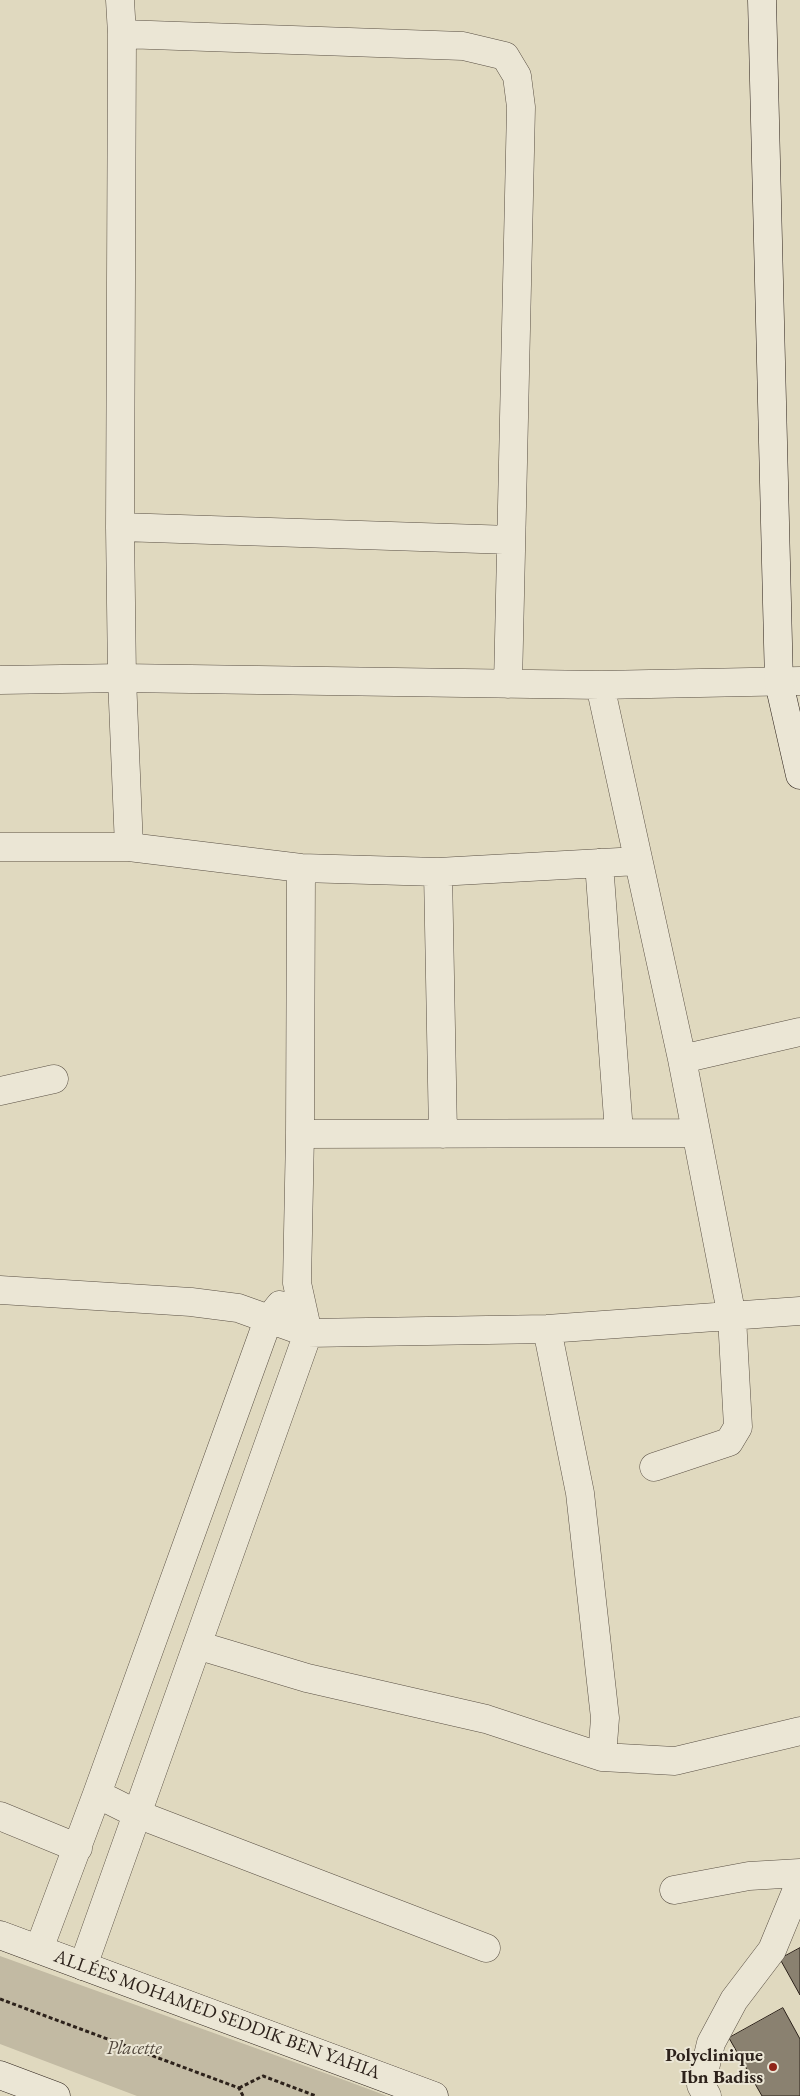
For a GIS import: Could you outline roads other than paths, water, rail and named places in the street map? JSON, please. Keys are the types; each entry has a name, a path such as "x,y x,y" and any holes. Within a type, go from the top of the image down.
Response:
{"street":[{"path":"120,0 122,34 120,527 122,678 129,847"},
{"path":"762,0 789,682 800,775"},
{"path":"122,34 463,46 505,56 517,76 521,107 508,684"},
{"path":"120,527 511,540"},
{"path":"0,680 122,678 600,685 789,682"},
{"path":"600,685 682,1059 732,1317 738,1426 728,1442 654,1466"},
{"path":"0,847 129,847 302,868 438,872 638,861"},
{"path":"599,863 619,1132"},
{"path":"83,1966 308,1333 297,1283 302,868"},
{"path":"438,872 443,1134"},
{"path":"682,1059 800,1032"},
{"path":"0,1091 54,1079"},
{"path":"300,1134 695,1132"},
{"path":"39,1949 78,1848 268,1320 297,1283"},
{"path":"0,1290 192,1302 238,1308 308,1333 547,1329 800,1311"},
{"path":"547,1329 580,1494 606,1718 602,1757"},
{"path":"197,1645 307,1678 486,1719 602,1757 674,1761 800,1731"},
{"path":"97,1794 137,1814 486,1948"},
{"path":"0,1816 78,1848"},
{"path":"674,1890 749,1876 800,1873"},
{"path":"707,2096 701,2085 710,2043 734,2000 772,1950 800,1882"},
{"name":"ALLÉES MOHAMED SEDDIK BEN YAHIA","path":"0,1935 434,2096"},
{"path":"0,2075 56,2096"}],"place":[{"name":"Polyclinique Ibn Badiss","path":"773,2067"}],"park label":[{"name":"Placette","path":"134,2049"}]}
